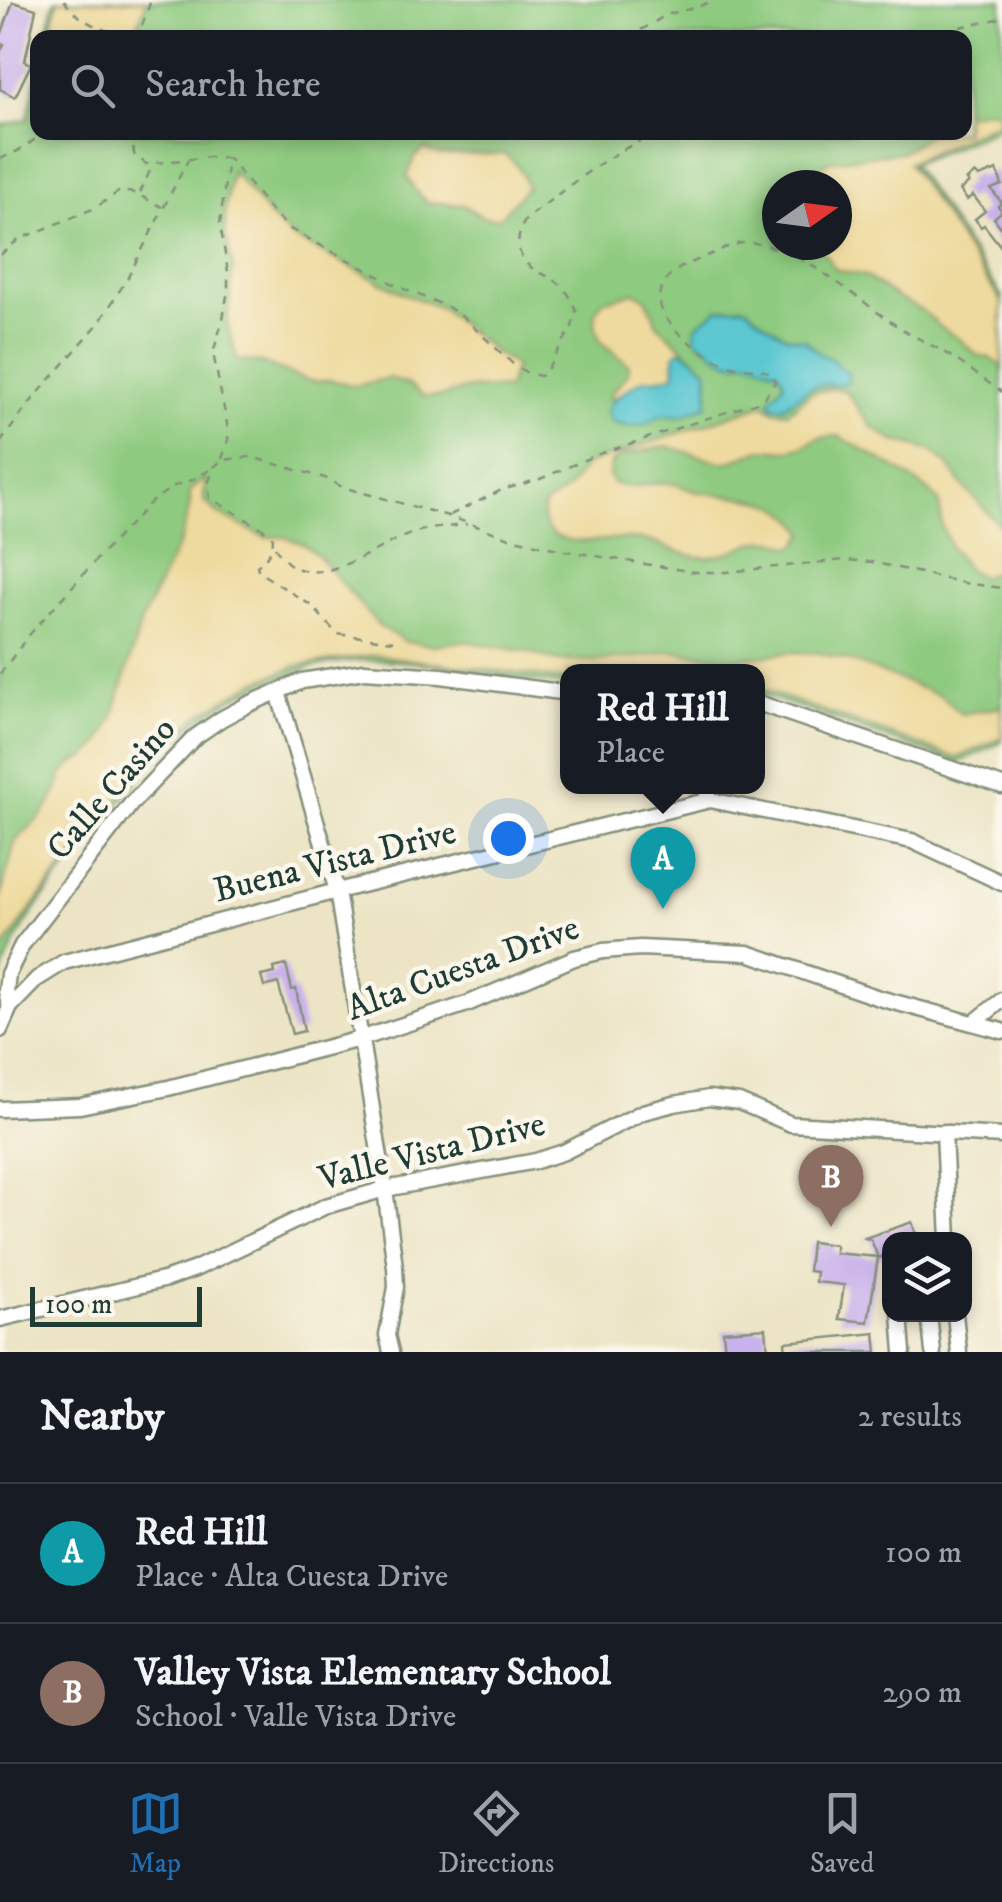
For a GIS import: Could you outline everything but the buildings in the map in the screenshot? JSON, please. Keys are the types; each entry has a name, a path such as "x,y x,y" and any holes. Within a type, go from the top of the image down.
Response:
{"street":[{"name":"Calle Casino","path":"10,1008 8,974 22,945 130,804 194,737 235,711 302,681 364,671 441,676 560,693"},
{"path":"278,692 337,891 385,1188 396,1287 388,1334 391,1352"},
{"path":"765,705 1002,786"},
{"name":"Buena Vista Drive","path":"0,1030 10,1008 37,980 64,962 707,794 912,841 1002,883"},
{"name":"Alta Cuesta Drive","path":"0,1109 80,1106 360,1039 467,1004 574,958 603,950 748,953 878,998 1002,1030"},
{"path":"975,1022 1002,1000"},
{"name":"Valle Vista Drive","path":"0,1319 167,1279 195,1270 326,1206 385,1188 536,1162 644,1112 709,1098 739,1102 790,1124 1002,1136"},
{"path":"944,1132 949,1232"},
{"path":"901,1322 903,1352"},
{"path":"930,1322 932,1352"},
{"path":"956,1322 958,1352"}],"path":[{"path":"64,0 76,15 107,30"},
{"path":"141,30 151,0"},
{"path":"639,30 666,15 714,0"},
{"path":"950,30 1002,18"},
{"path":"0,159 34,140"},
{"path":"133,140 134,154 153,164 214,156 228,158 290,228 398,287 448,308 515,366 540,376 569,332 576,311 566,290 553,278 529,267 518,247 520,228 526,219 591,168 640,140"},
{"path":"0,674 30,634 151,502 222,460 229,435 213,353 228,290 220,224 228,158"},
{"path":"0,444 28,405 99,323 128,279 188,160"},
{"path":"140,195 153,164"},
{"path":"0,255 18,240 96,208 120,191 140,195 162,208"},
{"path":"448,516 502,490 596,455 763,400 774,386 774,375 756,368 730,366 676,330 659,306 661,285 680,267 740,244 769,246 791,255 1002,392"},
{"path":"222,460 251,457 536,545 685,571 726,572 845,560 1002,588"},
{"path":"214,467 208,484 210,498 271,534 284,560 305,572 351,562 411,534 469,524"},
{"path":"273,544 257,566 270,581 312,606 338,634 394,641"}],"green space":[{"path":"55,0 1002,0 1002,126 972,139 972,30 48,30"},
{"path":"30,109 30,140 969,140 912,164 1002,297 1002,742 958,763 765,695 765,664 560,664 560,684 403,661 321,665 237,696 166,749 38,905 15,943 0,983 0,126 28,119"}],"sand":[{"path":"58,0 147,0 136,30 51,30"},
{"path":"992,109 1001,120 972,133 972,113"},
{"path":"920,140 958,140 908,163 1002,302 1002,366 976,355 923,311 867,277 835,269 829,260 852,260 852,170 817,170 829,161 902,152"},
{"path":"424,149 441,155 505,154 518,166 527,187 499,218 483,217 464,205 427,202 407,177 415,157"},
{"path":"232,171 293,238 441,308 515,366 508,388 464,389 424,397 409,385 389,378 356,386 331,380 316,382 262,363 237,360 227,323 233,267 225,235 225,209"},
{"path":"634,292 646,298 657,324 696,360 675,362 675,373 666,379 640,381 618,397 608,398 628,373 629,365 600,341 596,310 603,301"},
{"path":"845,390 871,426 892,440 931,451 947,464 1002,528 1002,569 982,577 969,570 951,548 942,526 939,501 900,471 839,436 818,438 785,451 765,449 724,463 667,446 619,456 611,463 609,475 613,483 621,486 672,483 698,492 772,504 796,520 805,533 791,547 759,541 721,555 701,557 643,540 567,540 553,534 545,524 544,505 566,491 587,464 764,404 775,411 788,412 811,393"},
{"path":"205,479 204,501 217,513 264,537 284,537 302,543 379,626 406,642 434,645 464,641 558,661 599,661 670,651 733,659 819,653 851,661 942,696 961,714 1002,707 1002,738 957,758 765,690 765,664 560,664 560,679 375,655 296,666 253,683 200,714 152,756 31,909 0,958 0,899 15,842 44,813 62,775 99,745 113,718 141,622 181,538 190,490"}],"water":[{"path":"742,306 786,336 805,340 821,355 832,359 848,372 848,382 813,387 783,407 773,406 770,400 784,382 779,371 749,360 725,360 695,336 696,326 718,309"},
{"path":"681,350 707,369 706,406 680,416 661,415 638,425 612,422 607,413 610,403 640,381 675,373 674,356"}],"place":[{"name":"Red Hill","path":"663,909"},
{"name":"Valley Vista Elementary School","path":"831,1227"}]}
